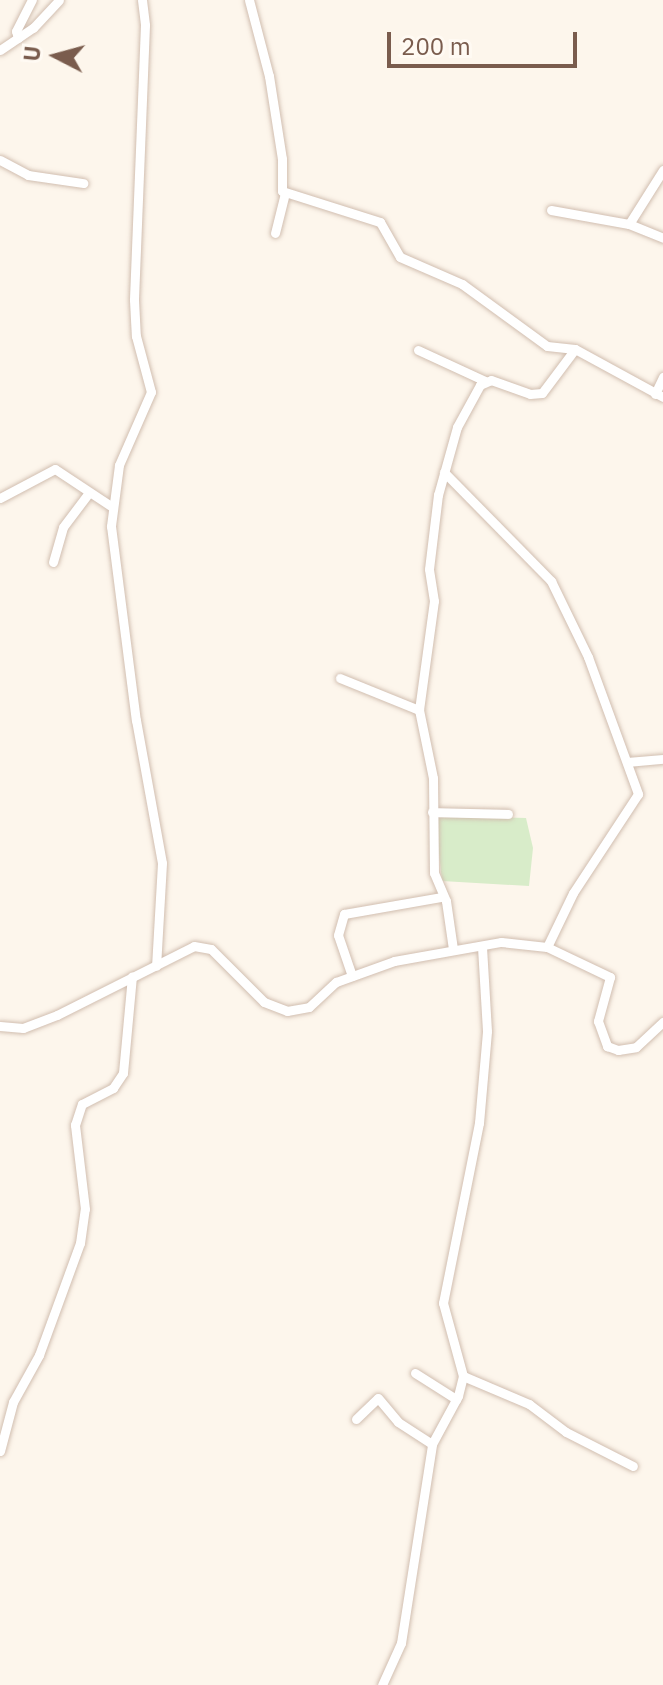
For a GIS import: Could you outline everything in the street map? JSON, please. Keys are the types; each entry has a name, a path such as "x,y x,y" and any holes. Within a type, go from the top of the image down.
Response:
{"street":[{"path":"18,38 16,31 32,0"},
{"path":"0,50 18,38 59,0"},
{"path":"142,0 145,25 134,300 136,336 151,392 119,465 111,506 127,656 163,873 156,966"},
{"path":"249,0 269,76 282,159 280,184 285,193 275,233"},
{"path":"0,160 28,175 83,183"},
{"path":"629,224 663,170"},
{"path":"285,193 380,222 400,257 465,285 547,346 575,349 659,396 663,377"},
{"path":"551,210 629,224 663,238"},
{"path":"418,350 485,381 542,393 575,349"},
{"path":"453,949 434,873 433,774 419,710 420,677 434,601 429,569 435,513 444,472 457,427 485,381"},
{"path":"0,498 52,469 111,506"},
{"path":"444,472 551,581 588,657 638,798 594,859 547,947"},
{"path":"53,562 63,527 88,494"},
{"path":"340,678 419,710"},
{"path":"627,762 663,759"},
{"path":"432,812 508,814"},
{"path":"352,976 338,939 344,914 441,897"},
{"path":"0,1026 23,1028 194,946 204,946 264,1002 287,1011 309,1007 336,982 352,976 453,949 501,942 547,947 610,977 598,1021 607,1046 618,1050 636,1047 663,1022"},
{"path":"382,1685 401,1643 432,1444 456,1399 463,1376 443,1303 479,1123 487,1031 482,947"},
{"path":"0,1451 13,1402 39,1355 80,1243 85,1209 75,1125 82,1104 113,1088 123,1073 132,976"},
{"path":"415,1373 456,1399"},
{"path":"463,1376 529,1404 566,1432 633,1466"},
{"path":"356,1419 378,1398 398,1422 432,1444"}],"green space":[{"path":"435,815 526,818 533,848 529,886 442,881"}]}
